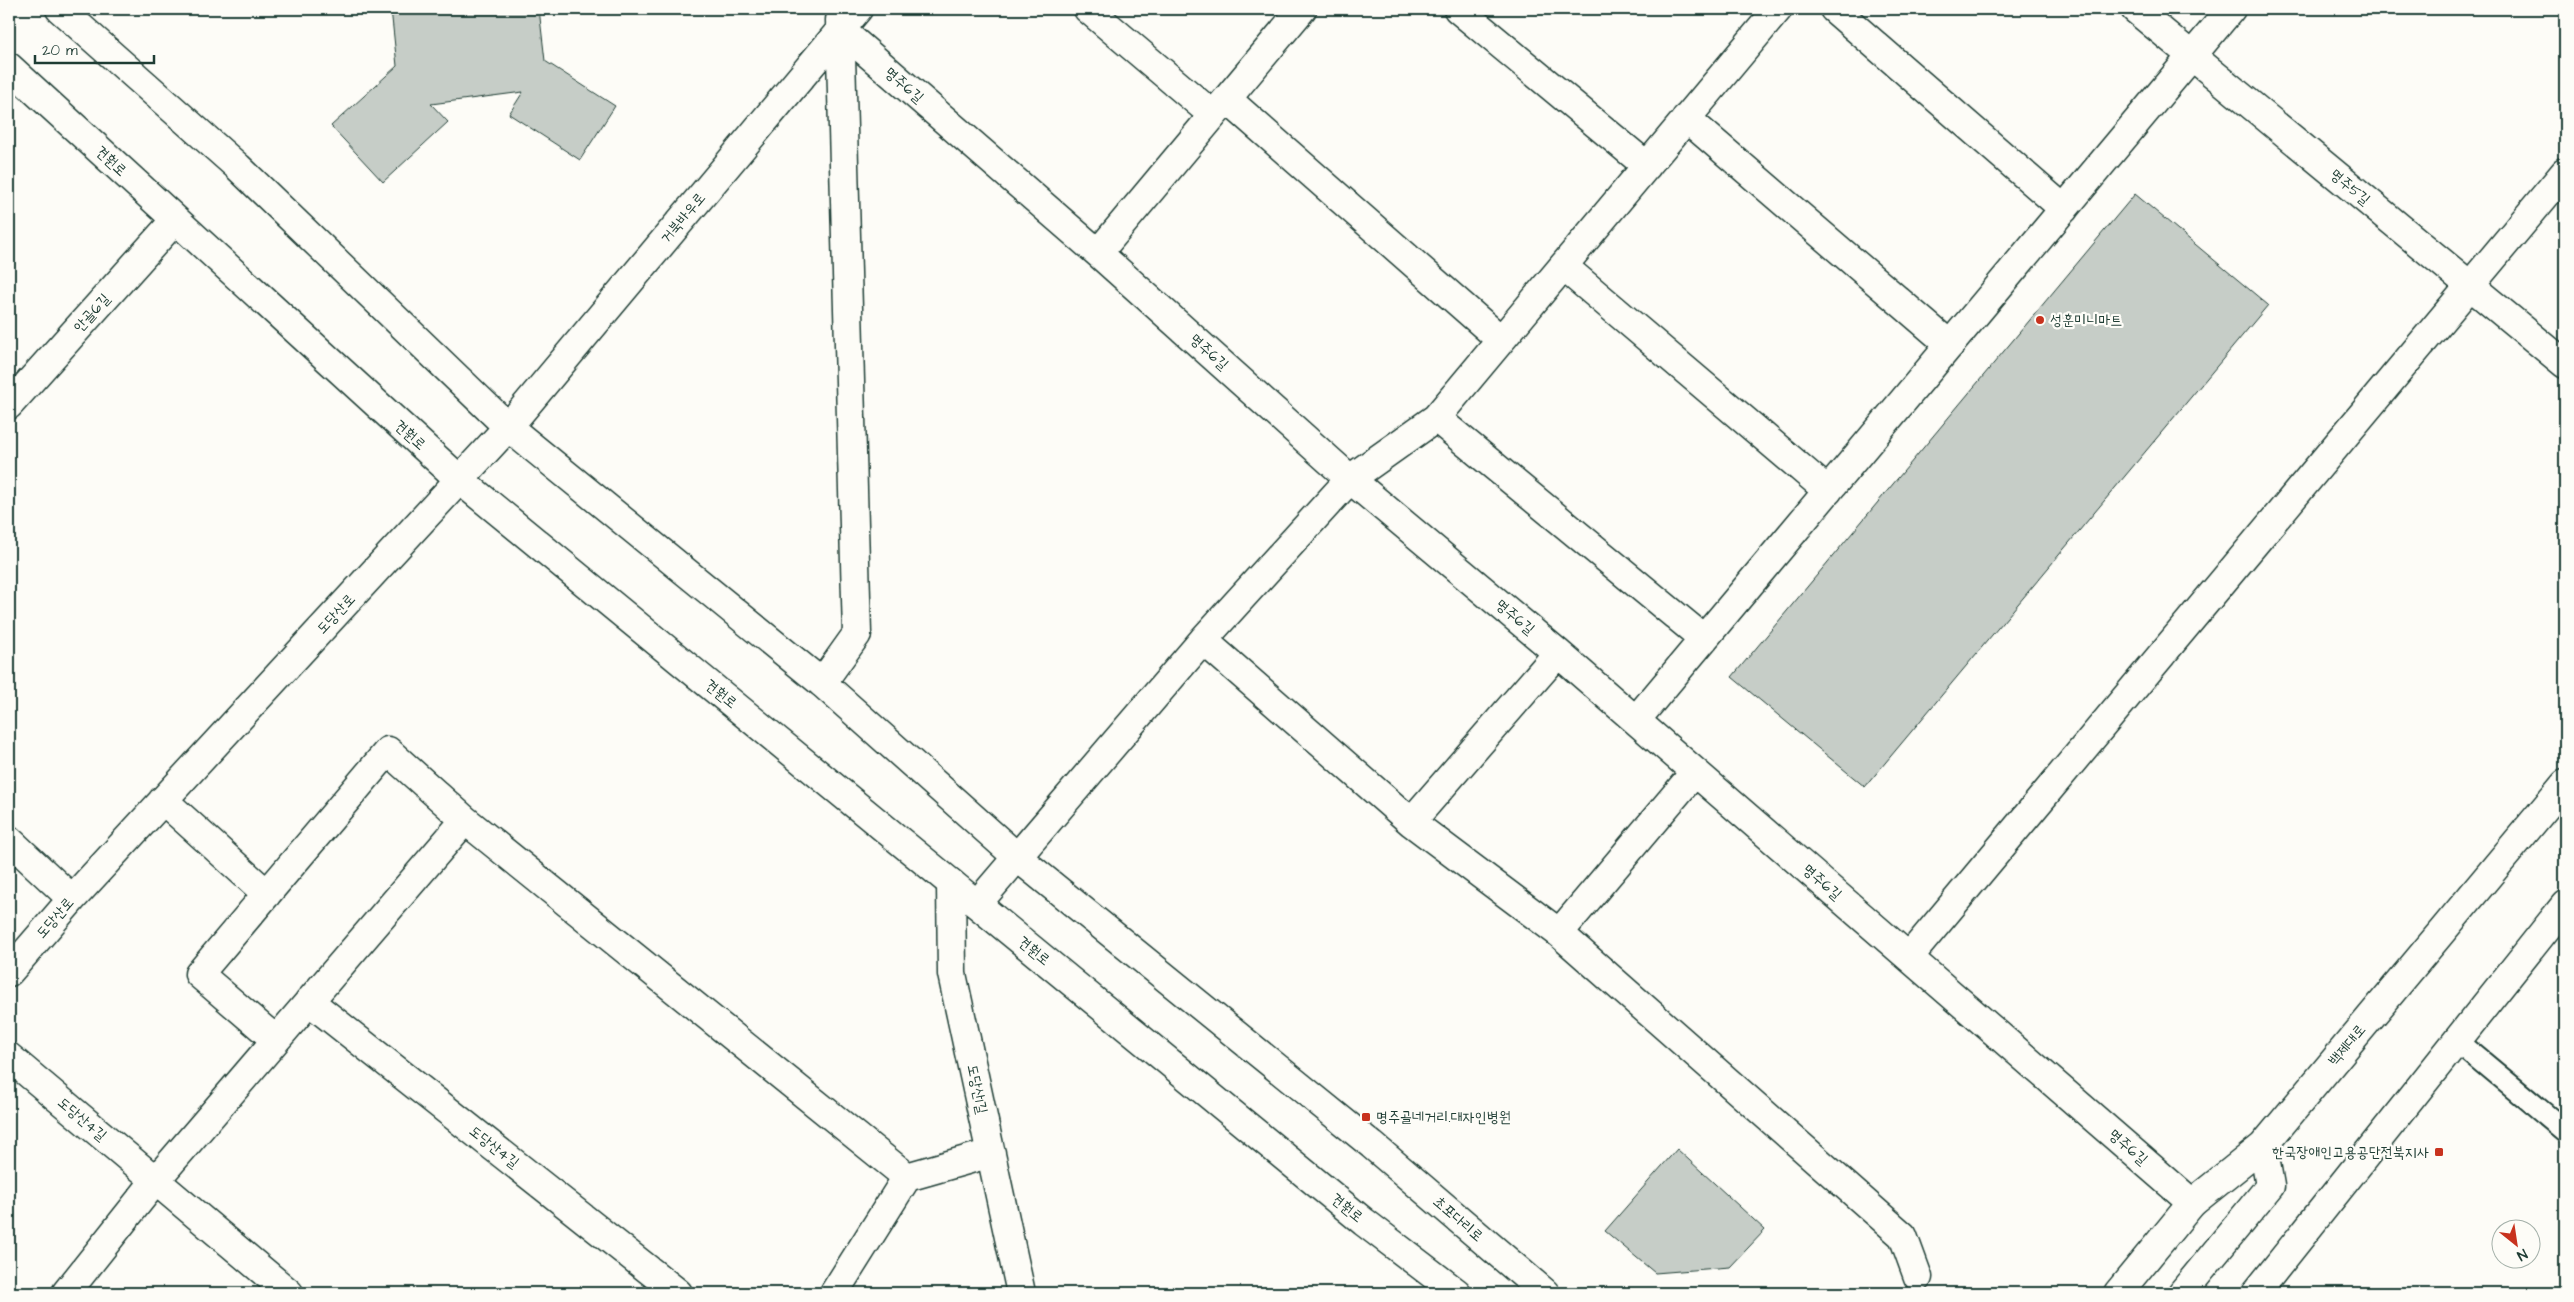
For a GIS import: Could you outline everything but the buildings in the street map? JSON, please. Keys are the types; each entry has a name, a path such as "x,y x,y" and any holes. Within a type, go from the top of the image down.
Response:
{"street":[{"path":"60,9 238,167 508,427 822,683 1017,857"},
{"name":"거북바우로","path":"508,427 840,19 858,9"},
{"path":"1088,9 1220,107 1501,340"},
{"path":"1098,253 1302,9"},
{"path":"1458,9 1647,166"},
{"path":"977,904 1203,640 1350,478 1436,418 1778,9"},
{"path":"1834,9 2064,209"},
{"name":"명주5길","path":"2135,9 2565,364"},
{"path":"1636,720 2231,9"},
{"path":"822,683 857,634 840,19"},
{"name":"명주6길","path":"840,19 1350,478 1636,720 2192,1203"},
{"name":"견훤로","path":"9,67 460,480 1364,1222 1457,1293"},
{"path":"1686,118 1950,346"},
{"path":"1909,957 2565,172"},
{"name":"안골6길","path":"9,405 175,220"},
{"path":"1563,266 1828,491"},
{"path":"1436,418 1704,639"},
{"name":"도당산로","path":"9,972 72,899 508,427"},
{"path":"1203,640 1411,822 1559,932 1903,1236 1918,1277"},
{"path":"1411,822 1558,653"},
{"path":"276,1040 199,974 388,751 465,820 907,1177"},
{"path":"1559,932 1696,772"},
{"name":"백제대로","path":"2118,1293 2192,1203 2263,1146 2565,784"},
{"path":"163,800 267,894"},
{"path":"66,1293 155,1181 465,820"},
{"path":"9,840 72,899"},
{"name":"초포다리로","path":"1017,857 1372,1145 1545,1293"},
{"name":"도당산1길","path":"952,883 952,974 1022,1293"},
{"path":"2256,1293 2565,905"},
{"name":"도당산4길","path":"309,1001 678,1293"},
{"name":"도당산4길","path":"9,1057 289,1293"},
{"path":"2182,1293 2270,1186 2263,1146"},
{"path":"834,1293 907,1177 991,1153"}],"lane":[{"path":"2457,1041 2565,1131"}],"place":[{"name":"성훈미니마트","path":"2040,320"},
{"name":"명주골네거리.대자인병원","path":"1366,1117"},
{"name":"한국장애인고용공단전북지사","path":"2439,1152"}]}
